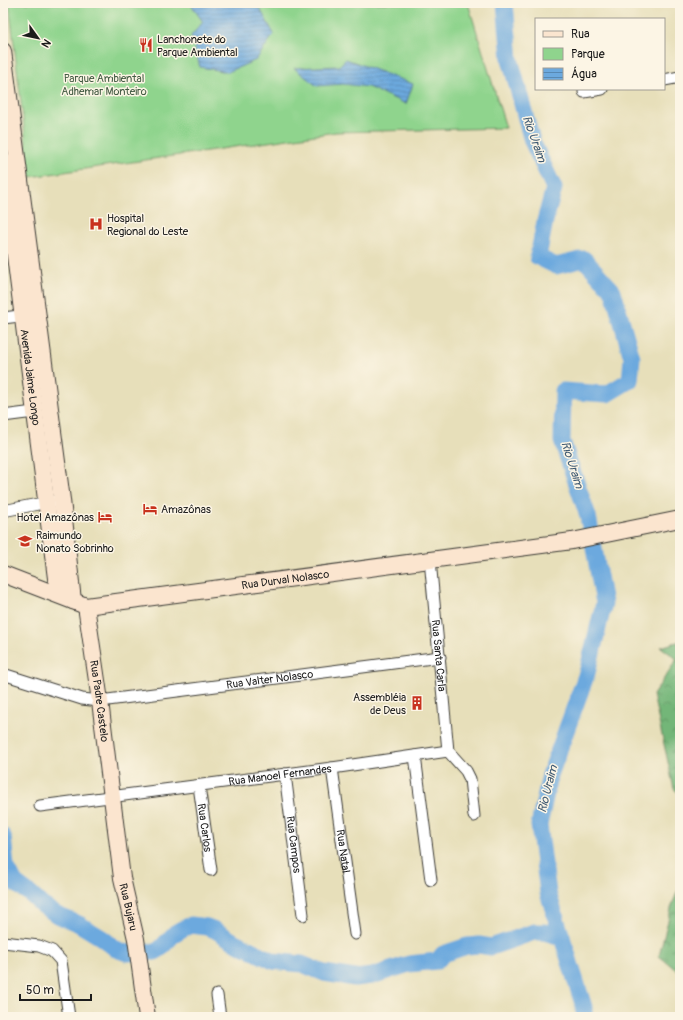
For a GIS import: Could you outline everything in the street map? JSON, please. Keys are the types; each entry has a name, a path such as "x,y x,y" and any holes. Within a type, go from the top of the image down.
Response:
{"street":[{"path":"3,51 8,126 30,314 3,318"},
{"path":"665,80 680,78"},
{"path":"584,92 596,90"},
{"name":"Avenida Jaime Longo","path":"3,161 7,222 30,314 34,412 58,594"},
{"name":"Rua Padre Castelo","path":"30,314 80,603 100,701 111,796"},
{"path":"3,416 34,412"},
{"path":"3,511 62,500"},
{"name":"Rua Durval Nolasco","path":"80,603 572,541 680,519"},
{"name":"Rua Santa Carla","path":"430,560 448,751"},
{"path":"3,574 80,603"},
{"name":"Rua Valter Nolasco","path":"3,674 82,700 100,701 440,657"},
{"path":"448,751 466,771 470,779 474,816"},
{"name":"Rua Manoel Fernandes","path":"40,806 199,786 448,751"},
{"path":"415,756 431,880"},
{"name":"Rua Natal","path":"332,768 355,934"},
{"name":"Rua Campos","path":"284,774 304,915"},
{"name":"Rua Carlos","path":"199,786 211,870"},
{"name":"Rua Bujaru","path":"111,796 122,878 136,939 147,1017"},
{"path":"3,942 39,946 52,952 61,961 68,1017"},
{"path":"217,994 220,1017"}],"green space":[{"name":"Parque Ambiental Adhemar Monteiro","path":"9,3 468,3 506,128 336,132 30,177"},
{"path":"680,641 680,794 674,789 653,695 677,659 661,647"},
{"path":"680,885 680,973 659,956 672,905"}],"water":[{"path":"190,3 236,3 260,9 274,34 256,60 228,72 200,67 191,36 203,22"},
{"path":"346,59 413,84 406,104 368,87 343,84 317,86 294,68 339,66"}],"waterway":[{"name":"Rio Uraim","path":"505,3 510,59 532,141 554,188 545,221 538,257 556,266 584,259 613,291 632,358 630,380 607,394 563,391 562,441 588,516 604,603 587,673 550,775 539,825 548,893 584,1007 584,1017"},
{"path":"3,836 6,866 15,883 57,915 79,924 102,938 116,949 127,953 155,952 160,949 175,933 191,925 207,927 215,930 233,941 273,961 302,964 324,973 355,978 372,976 409,964 437,961 443,954 467,946 479,945 491,947 534,932 544,932 562,937"}],"place":[{"name":"Lanchonete do Parque Ambiental","path":"146,45"},
{"name":"Hospital Regional do Leste","path":"96,224"},
{"name":"Amazônas","path":"150,509"},
{"name":"Hotel Amazônas","path":"105,517"},
{"name":"Raimundo Nonato Sobrinho","path":"25,541"},
{"name":"Assembléia de Deus","path":"417,703"}]}
